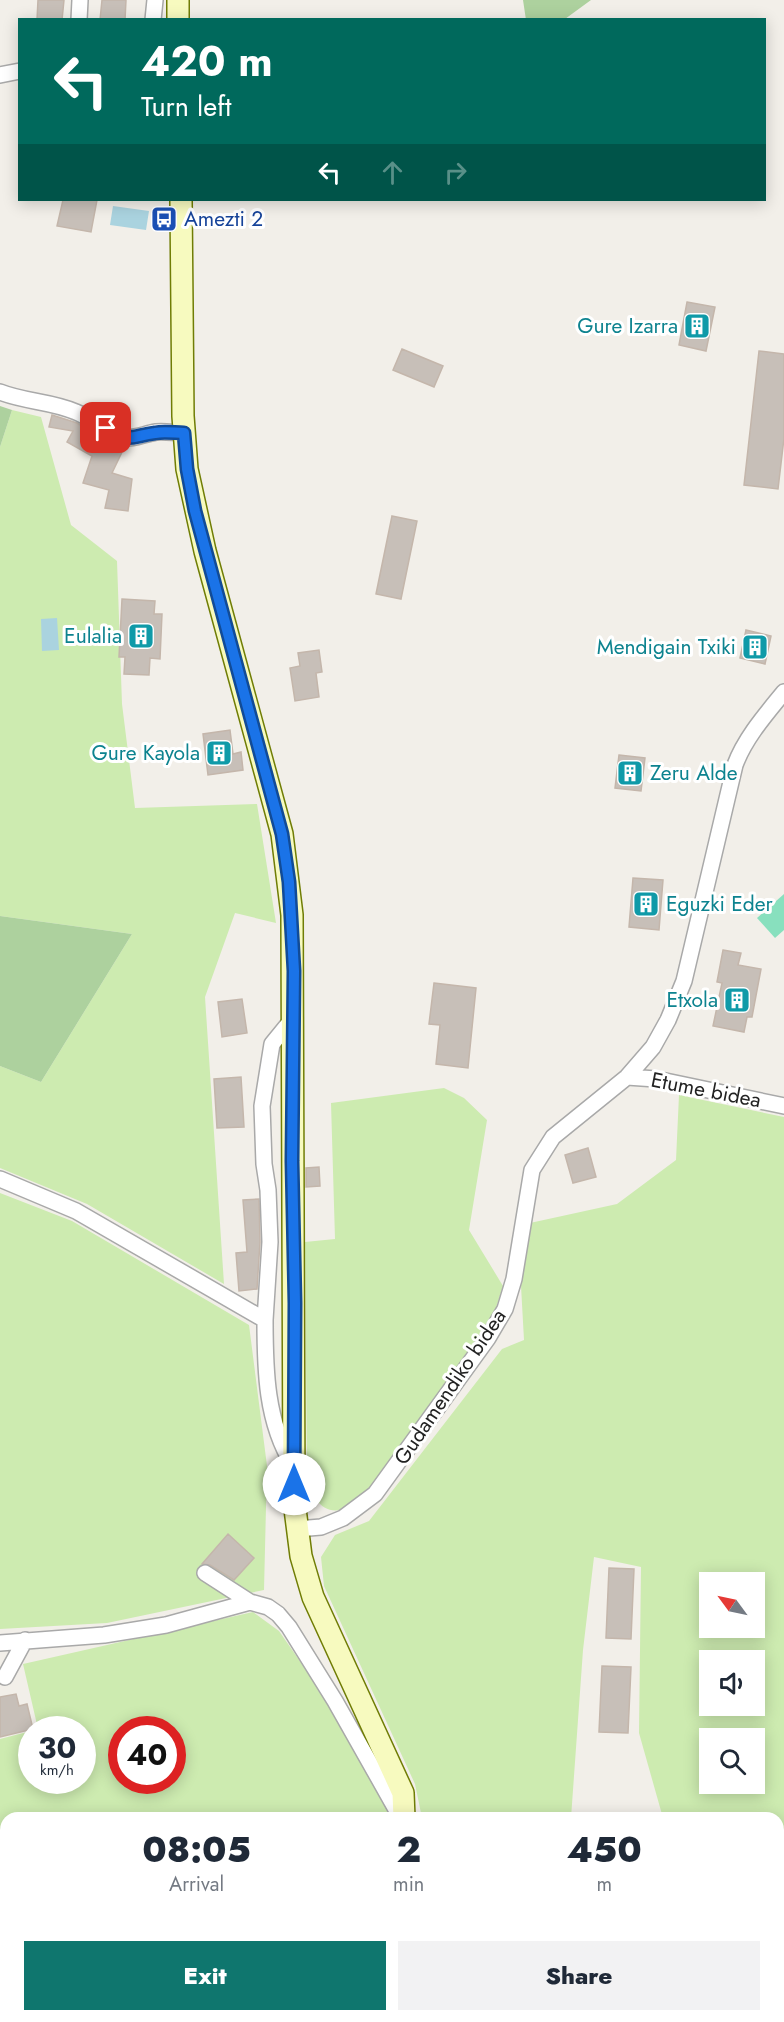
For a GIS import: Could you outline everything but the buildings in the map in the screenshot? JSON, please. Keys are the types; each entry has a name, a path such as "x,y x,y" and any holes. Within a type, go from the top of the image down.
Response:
{"street":[{"path":"79,18 80,0"},
{"path":"153,18 155,0"},
{"path":"178,0 178,18"},
{"path":"0,75 18,71"},
{"path":"181,201 184,433 187,469 195,511 282,834 292,915 294,1501 297,1529 313,1597 403,1793 403,1812"},
{"path":"0,392 54,404 76,412 117,436 134,439 156,432 184,433"},
{"name":"Gudamendiko bidea","path":"297,1529 321,1527 343,1518 375,1494 410,1449 488,1338 505,1309 514,1279 532,1170 553,1137 627,1077 653,1047 668,1020 684,981 730,784 739,755 762,719 784,692"},
{"path":"294,1017 272,1044 262,1106 270,1242 265,1358 272,1415 279,1439 294,1468"},
{"name":"Etume bidea","path":"627,1077 656,1079 784,1106"},
{"path":"0,1179 76,1211 266,1320"},
{"path":"205,1573 250,1602 268,1607 278,1614 289,1627 400,1812"},
{"path":"0,1643 104,1635 166,1625 250,1602"},
{"path":"5,1677 25,1640"}],"green space":[{"path":"523,0 591,0 566,18 526,18"},
{"path":"0,406 12,410 0,447"},
{"path":"12,410 41,417 71,525 117,561 122,704 135,808 257,804 276,923 235,913 205,997 224,1284 87,1204 0,1168 0,1066 41,1082 132,934 0,916 0,447"},
{"path":"784,894 784,930 775,938 757,918"},
{"path":"0,916 132,934 41,1082 0,1066"},
{"path":"444,1088 464,1098 487,1120 469,1230 503,1286 496,1308 478,1340 373,1485 351,1506 331,1510 325,1508 315,1498 307,1477 305,1242 335,1239 331,1103"},
{"path":"679,1095 784,1117 784,1812 661,1812 639,1733 641,1567 594,1557 583,1650 571,1812 421,1812 415,1784 324,1586 321,1557 335,1535 369,1521 502,1349 524,1340 521,1286 530,1223 617,1204 676,1160"},
{"path":"0,1193 72,1221 249,1325 267,1466 264,1590 107,1623 0,1629"},
{"path":"253,1612 279,1631 320,1690 388,1808 387,1812 0,1812 0,1739 18,1734 18,1794 96,1794 96,1716 35,1716 23,1664"}],"water":[{"path":"113,206 149,211 146,230 110,225"},
{"path":"57,618 59,650 42,651 41,619"}],"place":[{"name":"Amezti 2","path":"164,219"},
{"name":"Gure Izarra","path":"697,326"},
{"name":"Eulalia","path":"141,636"},
{"name":"Mendigain Txiki","path":"755,647"},
{"name":"Gure Kayola","path":"219,753"},
{"name":"Zeru Alde","path":"630,773"},
{"name":"Eguzki Eder","path":"646,904"},
{"name":"Etxola","path":"737,1000"}],"route":[{"path":"106,428 117,436 134,439 156,432 184,433 187,469 195,511 282,834 288,866 294,971 292,1161 295,1303 294,1484"}]}
